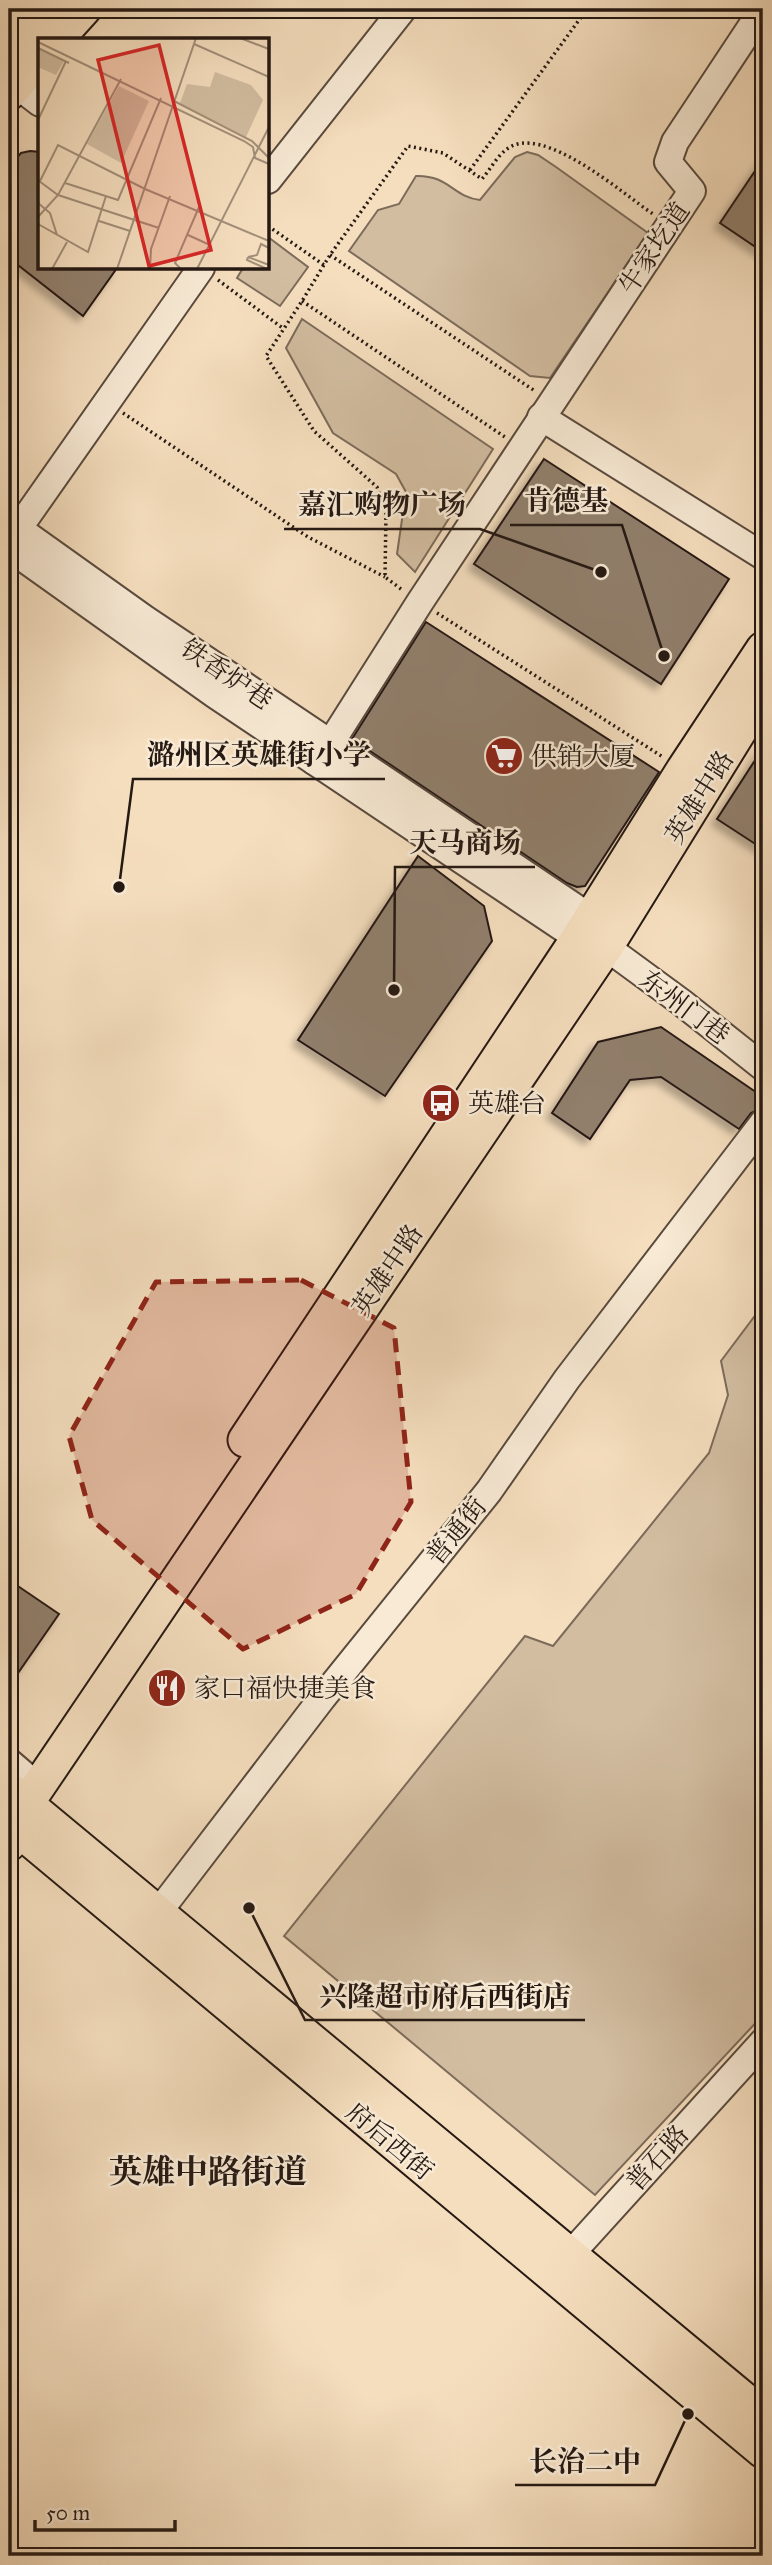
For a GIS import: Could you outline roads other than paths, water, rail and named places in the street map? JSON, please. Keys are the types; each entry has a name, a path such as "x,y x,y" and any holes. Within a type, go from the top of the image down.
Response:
{"main road":[{"path":"16,83 50,9"},
{"path":"58,38 84,9"},
{"path":"16,83 38,60"},
{"name":"英雄中路","path":"592,934 683,770 763,649"},
{"name":"英雄中路","path":"14,1801 592,934 763,693"},
{"name":"府后西街","path":"14,1801 149,1923 561,2265 763,2416"},
{"name":"府后西街","path":"561,2265 763,2451"}],"street":[{"path":"270,177 403,9"},
{"name":"牛家圪道","path":"322,752 692,191 668,162 676,142 763,9"},
{"path":"11,536 200,270"},
{"path":"546,409 763,556"},
{"name":"铁香炉巷","path":"11,536 214,694 322,752 592,934"},
{"name":"东州门巷","path":"592,934 763,1068"},
{"name":"普通街","path":"149,1923 323,1697 489,1491 567,1379 763,1123"},
{"name":"普石路","path":"561,2265 763,2042"}],"place":[{"name":"嘉汇购物广场","path":"601,572"},
{"name":"肯德基","path":"664,656"},
{"name":"供销大厦","path":"504,756"},
{"name":"潞州区英雄街小学","path":"119,887"},
{"name":"天马商场","path":"394,990"},
{"name":"英雄台","path":"441,1103"},
{"name":"家口福快捷美食","path":"167,1688"},
{"name":"兴隆超市府后西街店","path":"249,1908"},
{"name":"长治二中","path":"688,2414"}],"district":[{"name":"英雄中路街道","path":"208,2172"}]}
